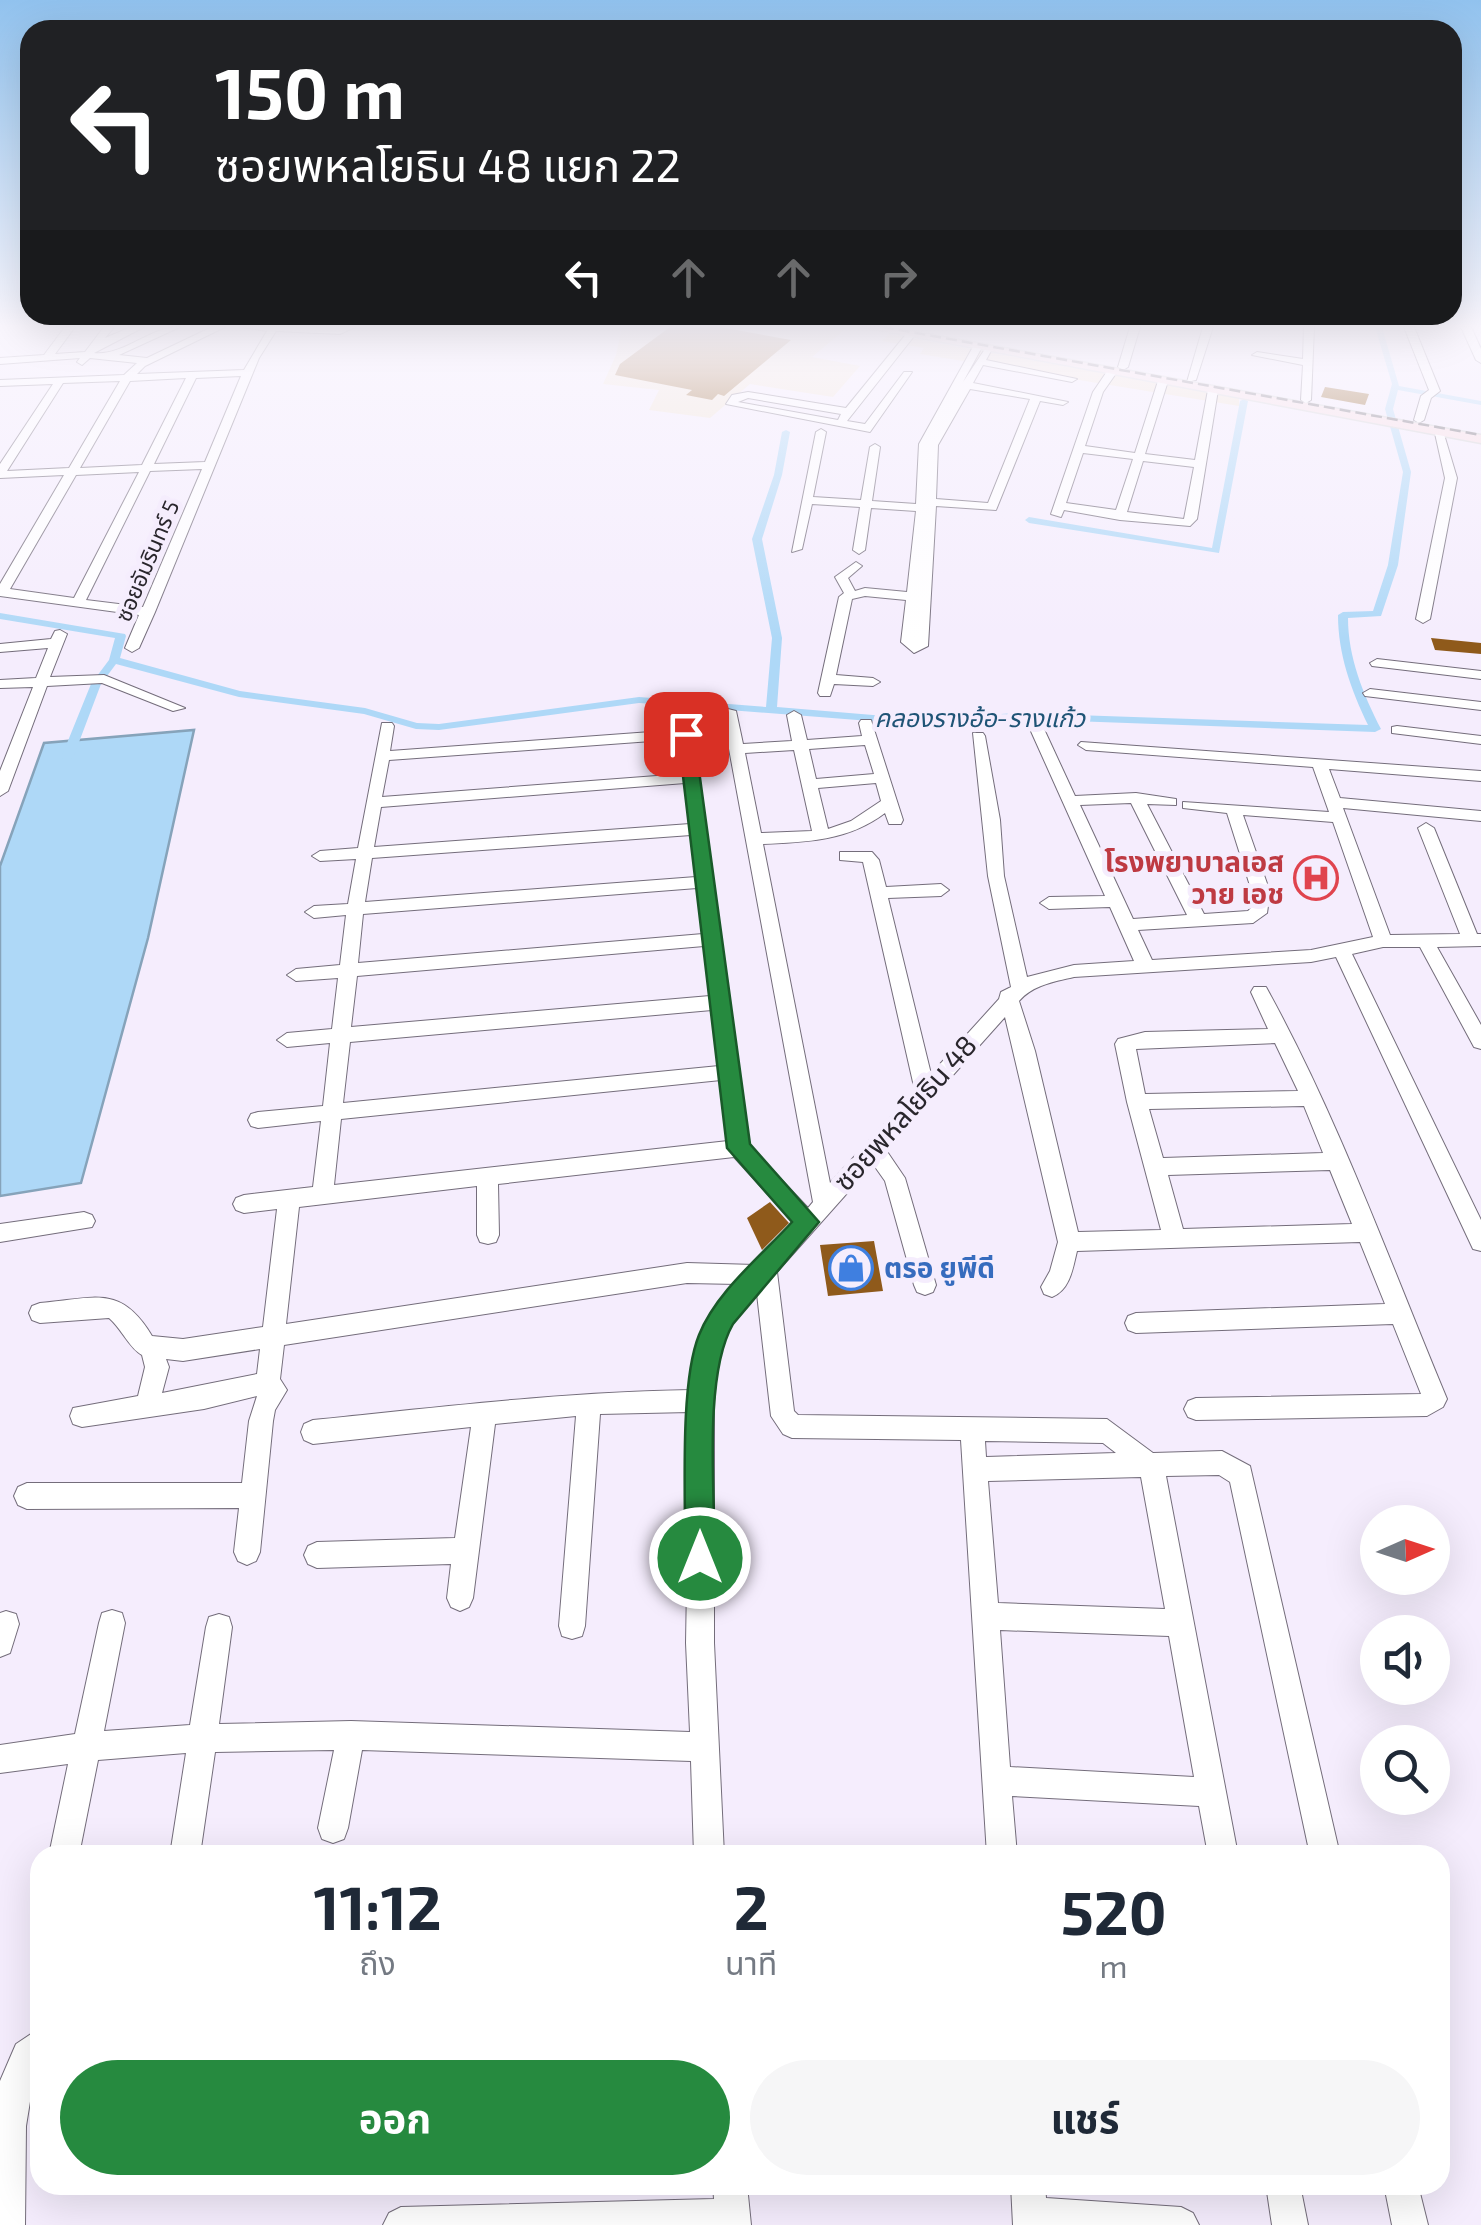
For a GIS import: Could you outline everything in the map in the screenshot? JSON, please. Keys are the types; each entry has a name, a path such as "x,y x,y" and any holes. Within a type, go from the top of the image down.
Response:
{"main road":[{"path":"1438,431 1481,435"}],"street":[{"path":"0,474 29,431"},
{"path":"97,431 1,592 148,612"},
{"path":"78,603 163,431"},
{"name":"ซอยอัมรินทร์ 5","path":"132,648 223,431"},
{"path":"796,549 830,431"},
{"path":"872,682 827,686 846,597 851,594 921,598 929,475 933,445 940,431"},
{"path":"807,500 992,507 1022,431"},
{"path":"1085,431 1058,510 1186,523 1191,519 1204,431"},
{"path":"1120,516 1147,431"},
{"path":"1423,619 1451,478 1438,431"},
{"path":"859,550 875,447"},
{"path":"1079,450 1197,464"},
{"path":"0,474 209,465"},
{"path":"851,594 841,577 856,566"},
{"path":"0,648 58,639 0,791"},
{"path":"1376,663 1481,675"},
{"path":"0,684 98,678 178,708"},
{"path":"1370,694 1481,706"},
{"path":"683,710 739,1148 807,1222"},
{"path":"729,711 824,1204"},
{"path":"794,715 821,835"},
{"path":"866,722 896,820"},
{"path":"323,1192 356,910 387,726"},
{"path":"1037,729 1145,966"},
{"path":"1397,730 1481,740"},
{"path":"381,756 686,734"},
{"path":"978,736 1024,1051 1069,1242 1060,1275 1052,1286"},
{"path":"737,749 871,740"},
{"path":"1086,745 1481,776"},
{"path":"1320,766 1383,941"},
{"path":"372,804 691,778"},
{"path":"809,784 884,778"},
{"path":"1068,801 1136,798 1170,802"},
{"path":"1136,798 1198,920"},
{"path":"753,840 852,829 890,802"},
{"path":"1188,804 1481,816"},
{"path":"1128,926 1253,917 1261,909 1261,892 1233,808"},
{"path":"1426,828 1476,940"},
{"path":"320,856 697,829"},
{"path":"846,856 869,857 925,1092"},
{"path":"314,912 704,882"},
{"path":"878,892 941,890"},
{"path":"1049,903 1116,901"},
{"path":"296,975 712,939"},
{"path":"1424,940 1481,1042"},
{"name":"ซอยพหลโยธิน 48","path":"708,1845 703,1747 702,1401 710,1339 724,1316 1014,993 1042,978 1074,970 1311,956 1383,941 1476,940"},
{"path":"1342,949 1481,1242"},
{"path":"1196,1408 1427,1405 1436,1392 1311,1098 1260,992"},
{"path":"286,1040 722,1002"},
{"path":"1176,1240 1136,1102 1125,1044 1131,1040 1281,1036"},
{"path":"258,1120 730,1072"},
{"path":"1136,1102 1311,1098"},
{"path":"244,1204 323,1192 739,1148"},
{"path":"874,1148 895,1178 924,1285"},
{"path":"1154,1166 1336,1161"},
{"path":"487,1176 488,1235"},
{"path":"247,1552 262,1411 275,1390 268,1382 288,1197"},
{"path":"0,1233 84,1220"},
{"path":"1069,1242 1367,1233"},
{"path":"40,1313 113,1308 122,1312 145,1346 182,1350 687,1273 762,1272 786,1422 803,1427 1107,1431 1152,1467 1221,1845"},
{"path":"1136,1323 1402,1314"},
{"path":"147,1407 157,1367 152,1349"},
{"path":"82,1416 268,1382"},
{"path":"313,1432 589,1402 702,1401"},
{"path":"572,1626 589,1402"},
{"path":"460,1598 485,1412"},
{"path":"972,1430 1001,1845"},
{"path":"976,1469 1222,1463 1241,1475 1323,1845"},
{"path":"26,1496 254,1495"},
{"path":"317,1555 467,1551"},
{"path":"986,1616 1182,1623"},
{"path":"66,1845 112,1623"},
{"path":"186,1845 219,1626"},
{"path":"0,1759 86,1745 351,1735 703,1747"},
{"path":"333,1828 351,1735"},
{"path":"996,1781 1211,1792"},
{"path":"7,2225 12,2086 30,2051"},
{"path":"1285,2195 1290,2225"},
{"path":"1403,2195 1410,2225"},
{"path":"1030,2208 1181,2225"},
{"path":"401,2225 732,2209"}],"water":[{"path":"194,730 148,938 81,1183 0,1196 0,866 44,743"}],"building":[{"path":"1431,638 1481,643 1481,654 1435,650"},
{"path":"770,1202 789,1223 762,1250 747,1218"},
{"name":"ตรอ ยูพีดี","path":"874,1241 883,1291 828,1296 820,1245"}],"waterway":[{"path":"1029,520 1216,551 1238,431"},
{"name":"คลองรางอ้อ-รางแก้ว","path":"114,660 239,694 365,711 416,726 439,727 639,700 921,722 1017,716 1375,729 1358,694 1343,639 1343,615 1377,614 1393,565 1407,472 1395,431"},
{"path":"771,710 777,638 757,539 778,475 786,432"},
{"name":"คลองรางอ้อ-รางแก้ว","path":"0,616 121,636 114,660"},
{"path":"67,758 96,684 114,660"}],"railway":[{"path":"1458,431 1481,435"}],"place":[{"name":"โรงพยาบาลเอส วาย เอช","path":"1316,878"},
{"name":"ตรอ ยูพีดี","path":"851,1268"}],"route":[{"path":"686,734 739,1148 807,1222 724,1316 710,1339 702,1401 700,1558"}]}
